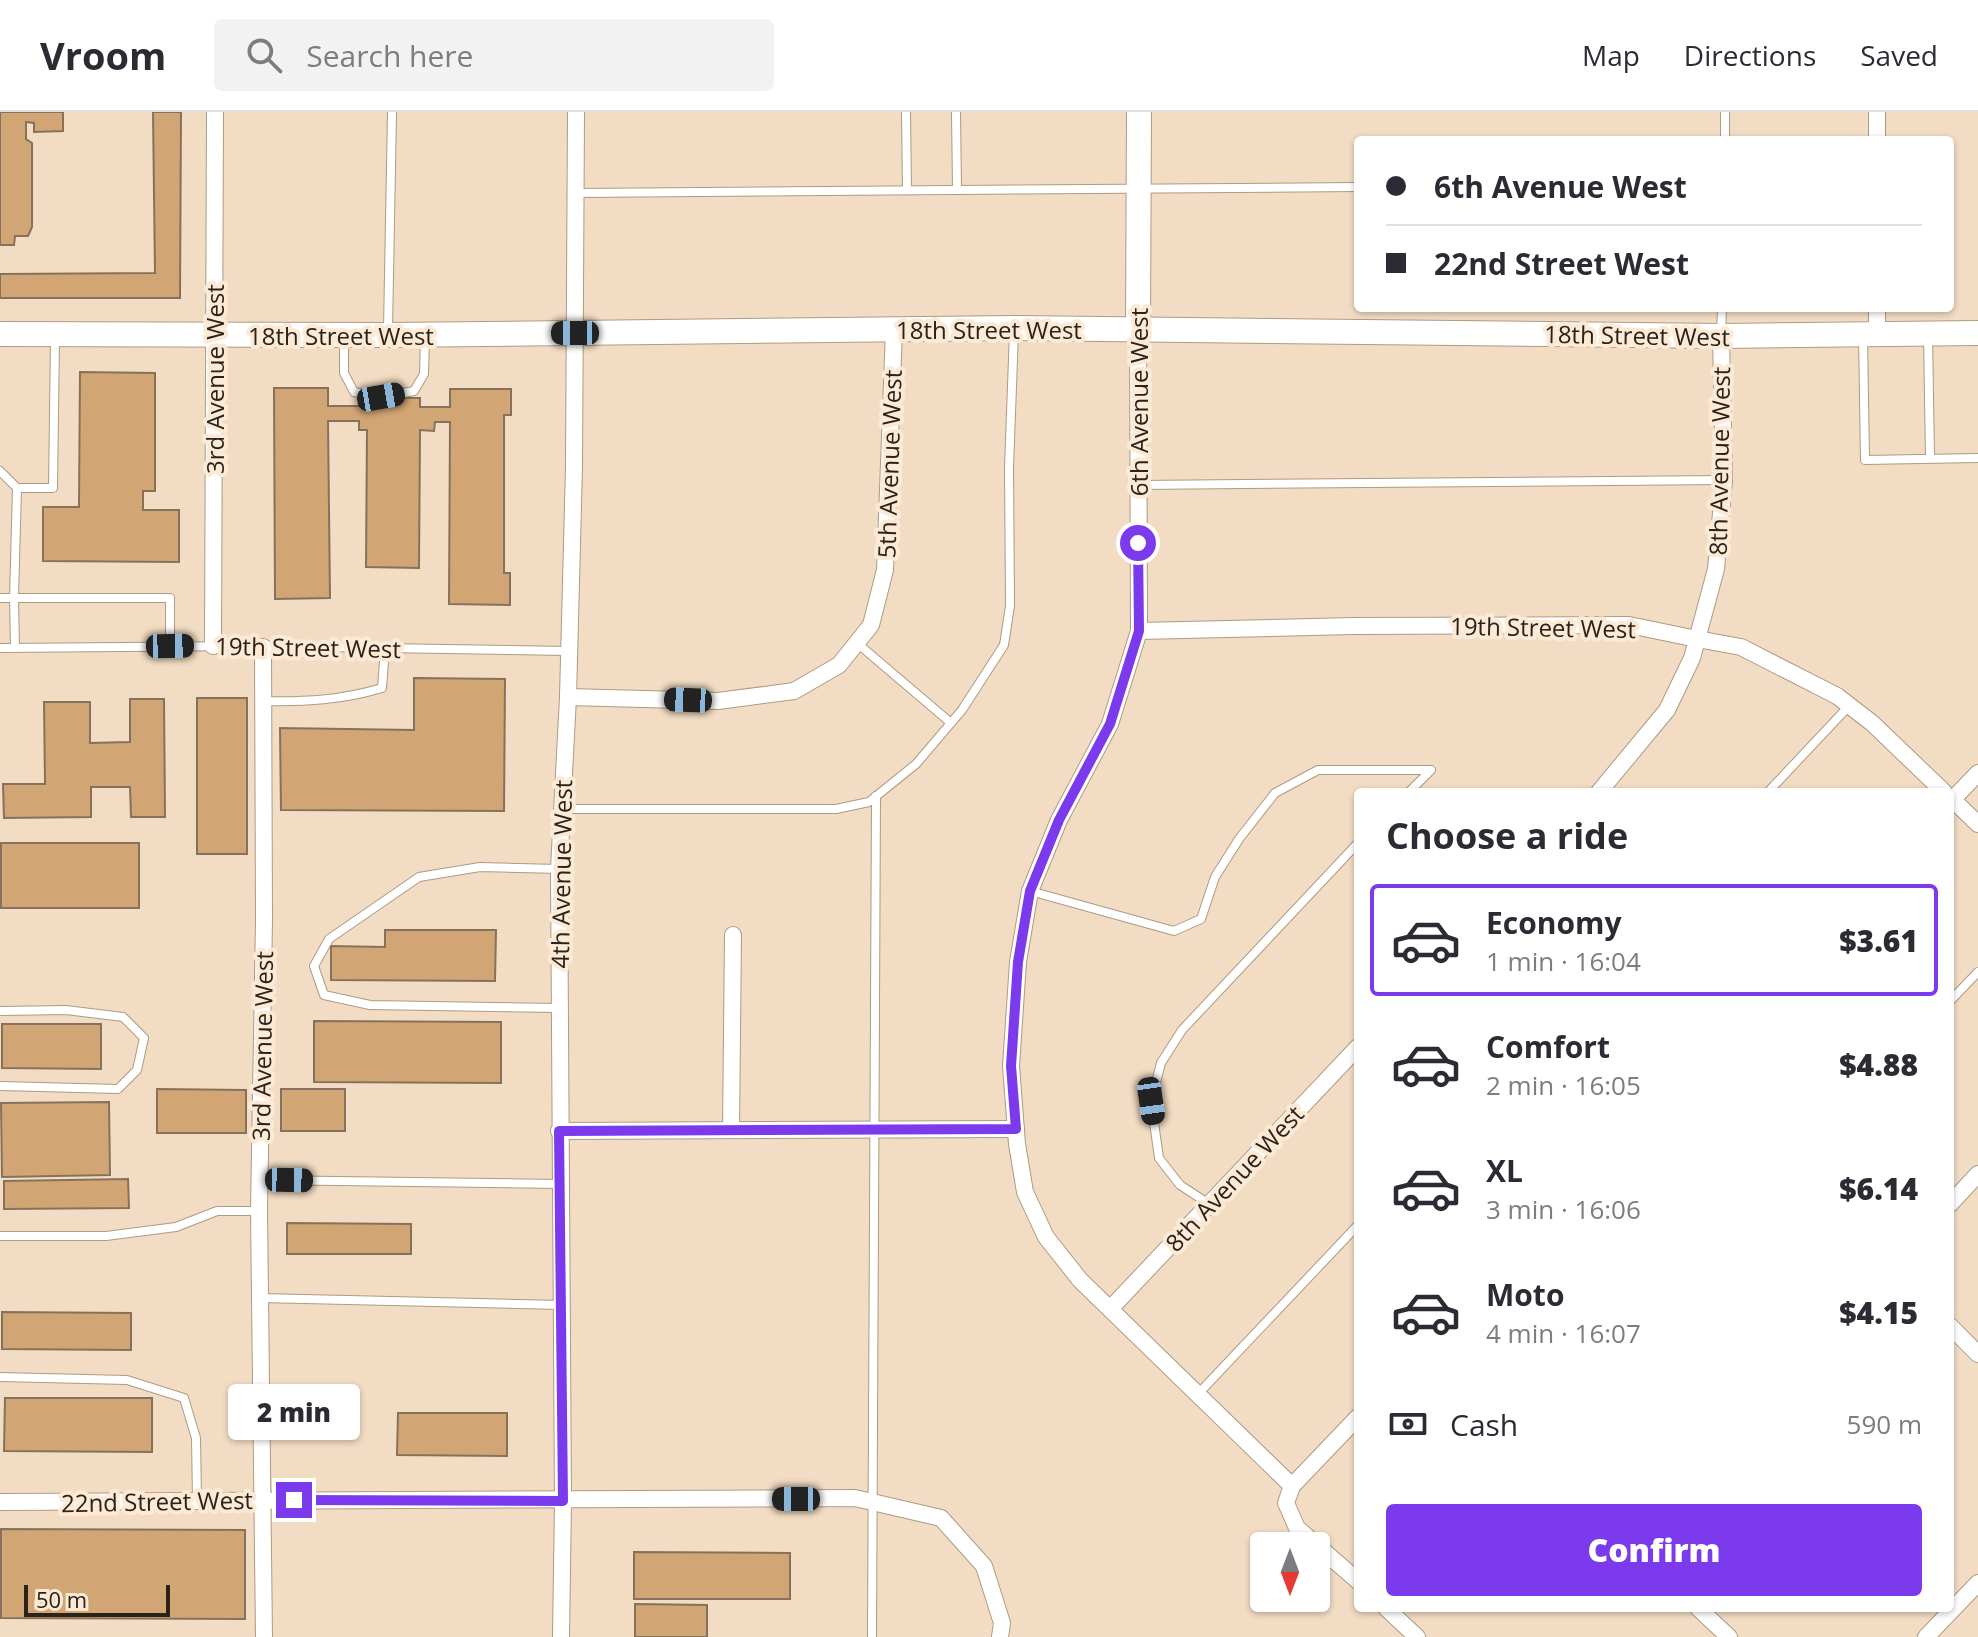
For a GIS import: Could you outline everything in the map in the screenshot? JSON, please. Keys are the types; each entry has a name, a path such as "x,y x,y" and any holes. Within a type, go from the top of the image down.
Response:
{"street":[{"name":"3rd Avenue West","path":"213,646 215,112"},
{"name":"4th Avenue West","path":"561,1637 559,869 568,697 576,112"},
{"name":"6th Avenue West","path":"1139,112 1139,631 1110,724 1059,820 1030,891 1018,962 1011,1066 1016,1129 1025,1192 1046,1237 1080,1280 1292,1486"},
{"path":"1877,112 1877,136"},
{"path":"1870,334 1876,312"},
{"name":"18th Street West","path":"0,334 425,335 1014,328 1721,336 1978,333"},
{"name":"5th Avenue West","path":"857,643 871,625 885,570 894,330"},
{"name":"8th Avenue West","path":"1602,788 1667,710 1692,658 1716,569 1724,480 1721,336"},
{"name":"19th Street West","path":"1139,631 1629,625 1741,647 1837,696 1872,723 1939,788"},
{"path":"568,697 718,701 794,691 839,665 857,643"},
{"name":"3rd Avenue West","path":"263,647 264,920 259,1211 264,1637"},
{"path":"1954,794 1978,773"},
{"name":"19th Street West","path":"1954,802 1978,824"},
{"path":"731,1130 733,935"},
{"name":"8th Avenue West","path":"1110,1309 1354,1051"},
{"path":"559,1131 1016,1129"},
{"path":"1954,1200 1978,1174"},
{"path":"1954,1330 1978,1354"},
{"path":"1354,1421 1292,1486 1286,1503 1297,1528 1354,1578"},
{"name":"22nd Street West","path":"0,1502 855,1498 941,1518 984,1566 1002,1623 1000,1637"},
{"path":"1954,1608 1978,1583"},
{"path":"1390,1612 1417,1637"},
{"path":"1702,1612 1729,1637"},
{"path":"1926,1637 1950,1612"}],"lane":[{"path":"388,335 392,112"},
{"path":"906,112 907,190"},
{"path":"956,112 957,189"},
{"path":"1725,112 1725,136"},
{"path":"576,193 1354,187"},
{"path":"1721,336 1722,312"},
{"path":"561,809 836,809 869,802 916,764 951,723 1004,645 1010,606 1009,467 1014,328"},
{"path":"0,471 17,488 53,488 55,334"},
{"path":"1870,334 1865,460 1978,458"},
{"path":"1928,334 1930,458"},
{"path":"344,335 344,373 354,392 381,397 414,391 424,374 425,335"},
{"path":"1137,485 1724,480"},
{"path":"15,648 17,488"},
{"path":"0,598 170,598 170,646"},
{"path":"857,643 951,723"},
{"name":"19th Street West","path":"0,648 213,646 568,651"},
{"path":"263,701 312,702 354,697 382,688 385,648"},
{"path":"1772,788 1849,706"},
{"path":"1030,891 1174,931 1201,919 1215,877 1239,839 1275,793 1318,770 1431,770 1413,788"},
{"path":"872,1637 876,796"},
{"path":"1209,1204 1180,1185 1159,1158 1151,1101 1161,1063 1182,1030 1354,847"},
{"path":"558,1008 370,1005 324,995 314,966 329,939 419,877 480,867 559,869"},
{"path":"1954,997 1978,972"},
{"path":"0,1011 66,1010 123,1017 144,1038 137,1070 118,1089 0,1086"},
{"path":"259,1180 560,1184"},
{"path":"0,1236 106,1236 176,1227 217,1211 259,1211"},
{"path":"1198,1394 1354,1229"},
{"path":"260,1298 561,1305"},
{"path":"0,1377 127,1380 184,1398 196,1438 197,1500"}],"building":[{"path":"0,112 63,112 63,131 34,132 34,123 26,122 26,139 32,143 32,227 28,236 15,236 14,245 0,245"},
{"path":"153,112 181,112 180,298 0,298 0,274 155,273"},
{"path":"80,372 155,373 155,491 143,491 143,510 179,510 179,562 43,561 43,507 79,507"},
{"path":"274,388 328,388 328,406 368,406 368,398 420,398 420,407 450,407 450,389 511,389 511,415 504,415 504,573 510,573 510,605 449,604 450,422 435,422 434,431 420,430 419,568 366,567 367,430 359,430 359,421 328,421 330,598 275,599"},
{"path":"414,678 505,679 504,811 281,810 280,728 414,730"},
{"path":"197,698 247,698 247,854 197,854"},
{"path":"130,699 164,699 165,817 131,817 130,787 91,787 91,817 4,818 3,784 45,784 44,702 90,702 90,743 130,742"},
{"path":"1,843 139,843 139,908 1,908"},
{"path":"385,930 496,930 495,981 331,980 331,946 385,947"},
{"path":"314,1021 501,1022 501,1083 314,1082"},
{"path":"2,1024 101,1024 101,1069 2,1068"},
{"path":"157,1089 246,1090 246,1133 157,1133"},
{"path":"281,1089 345,1089 345,1131 281,1131"},
{"path":"109,1102 110,1175 2,1177 1,1103"},
{"path":"128,1179 129,1208 4,1209 4,1181"},
{"path":"287,1223 411,1224 411,1254 287,1254"},
{"path":"2,1312 131,1313 131,1350 2,1349"},
{"path":"5,1398 152,1398 152,1452 4,1451"},
{"path":"398,1413 507,1413 507,1456 397,1455"},
{"path":"1,1529 245,1530 245,1619 1,1618"},
{"path":"634,1552 790,1553 790,1599 634,1599"},
{"path":"635,1604 707,1605 707,1637 635,1637"}],"route":[{"path":"294,1500 563,1501 559,1131 1016,1129 1011,1066 1018,962 1030,891 1059,820 1110,724 1139,631 1138,543"}]}
